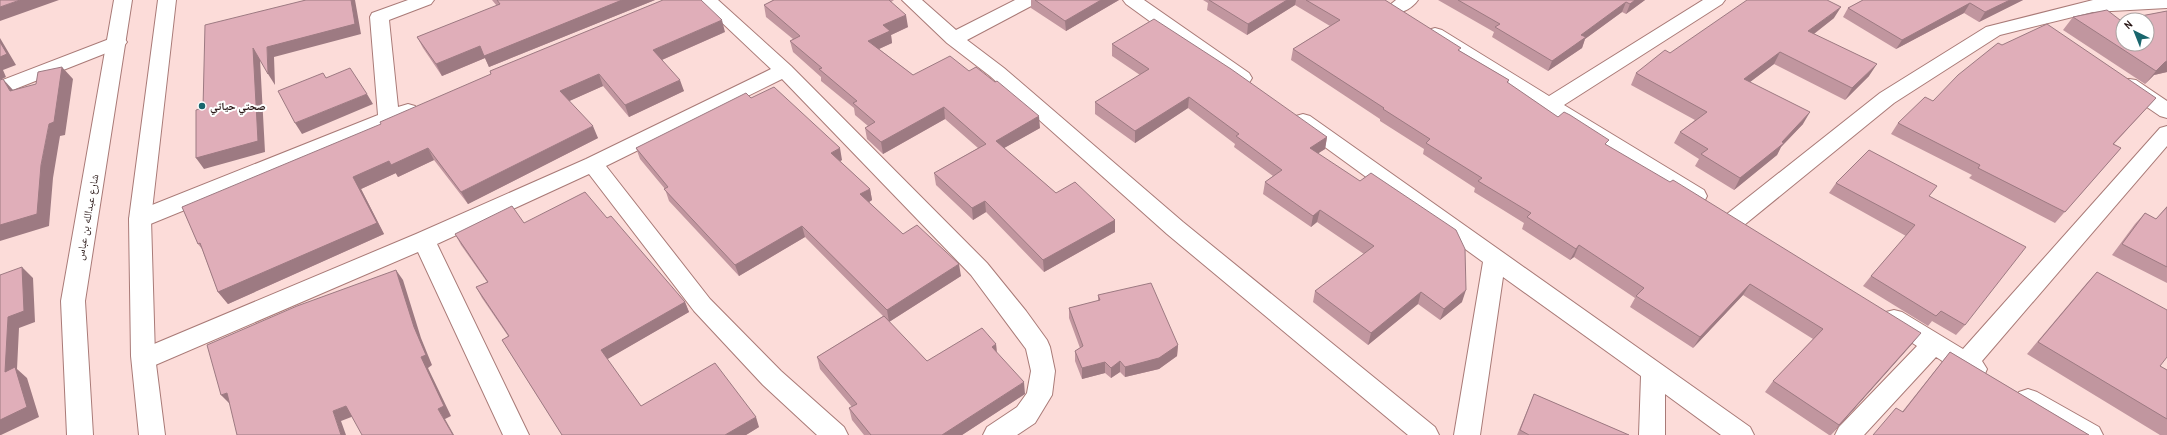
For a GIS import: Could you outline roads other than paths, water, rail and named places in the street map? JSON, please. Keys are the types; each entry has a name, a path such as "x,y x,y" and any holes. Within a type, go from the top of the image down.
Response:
{"street":[{"name":"شارع عبدالله بن عباس","path":"80,435 73,300 117,42 122,0"},
{"path":"152,435 144,359 140,219 167,0"},
{"path":"389,119 379,17 425,0"},
{"path":"707,0 784,70 978,269 1018,318 1038,347 1043,371 1039,395 1026,415 996,435"},
{"path":"911,0 954,39 997,72 1175,228 1426,435"},
{"path":"954,39 1029,0"},
{"path":"1132,0 1262,92"},
{"path":"1549,105 1716,0"},
{"path":"1735,220 1887,98 1993,31 2093,6 2167,2"},
{"path":"1394,3 1418,24 1755,233"},
{"path":"2035,21 2055,34"},
{"path":"0,88 117,42"},
{"path":"144,359 424,240 593,164 784,70"},
{"path":"2114,75 2167,111"},
{"path":"140,219 426,104"},
{"path":"1288,110 1741,435"},
{"path":"1965,363 2167,133"},
{"path":"593,164 702,305 772,378 835,435"},
{"path":"424,240 516,435"},
{"path":"1467,435 1494,257"},
{"path":"1875,307 1992,378"},
{"path":"1848,435 1934,344"},
{"path":"1652,435 1653,371"},
{"path":"2011,389 2090,435"}],"place":[{"name":"صحتي حياتي","path":"202,106"}]}
